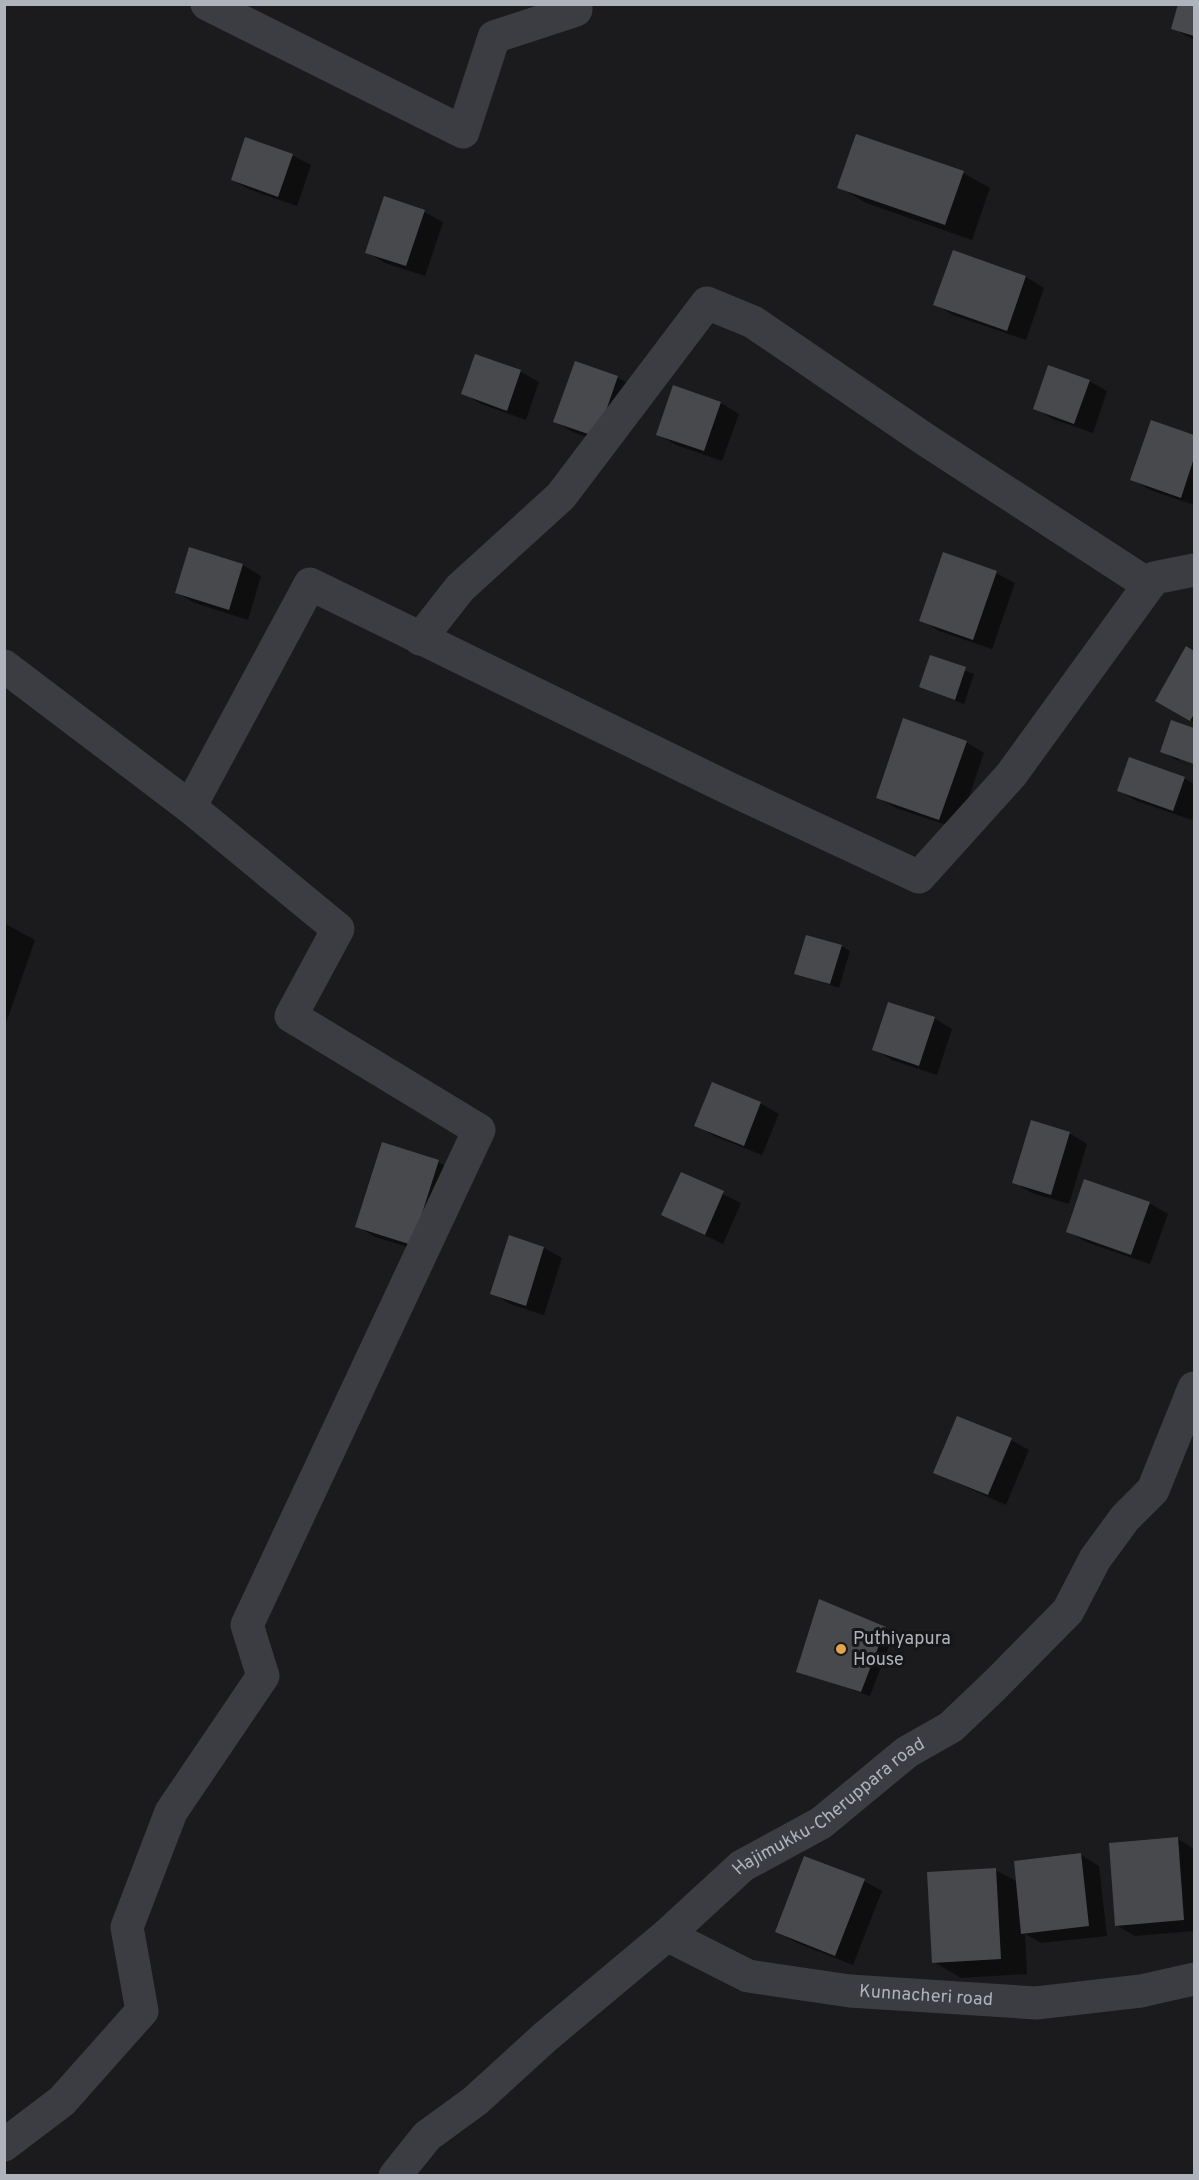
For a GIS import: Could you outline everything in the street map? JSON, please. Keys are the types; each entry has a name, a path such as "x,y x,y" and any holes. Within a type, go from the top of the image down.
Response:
{"street":[{"path":"207,4 463,132 494,37 576,10 576,4"},
{"path":"420,639 459,588 561,496 707,303 753,322 936,446 1149,585"},
{"path":"190,807 310,584 420,639 919,877 1011,776 1154,578 1194,570"},
{"path":"4,666 190,807 338,930 291,1016 479,1130 247,1625 263,1676 171,1812 131,1916 127,1927 142,2011 62,2101 4,2145"},
{"name":"Hajimukku-Cheruppara road","path":"395,2175 428,2136 475,2102 544,2038 667,1935 742,1866 821,1823 907,1752 951,1727 1068,1611 1095,1559 1125,1518 1153,1490 1194,1388"},
{"name":"Kunnacheri road","path":"667,1935 748,1976 850,1991 1036,2003 1141,1991 1194,1979"}],"building":[{"path":"1178,4 1194,4 1194,36 1171,29"},
{"path":"856,134 964,171 945,225 837,188"},
{"path":"245,137 293,154 278,197 231,180"},
{"path":"384,196 425,210 406,266 365,253"},
{"path":"953,250 1026,276 1007,331 933,305"},
{"path":"475,354 521,370 507,411 461,394"},
{"path":"575,361 618,376 597,437 553,422"},
{"path":"1048,365 1090,380 1074,424 1033,409"},
{"path":"673,385 721,402 704,451 656,435"},
{"path":"1151,420 1194,435 1194,458 1181,498 1130,480"},
{"path":"189,547 243,564 229,610 175,593"},
{"path":"943,552 997,571 973,640 919,621"},
{"path":"1186,646 1194,651 1194,714 1190,721 1155,701"},
{"path":"930,655 966,667 955,700 919,687"},
{"path":"903,718 967,741 939,820 876,798"},
{"path":"1171,720 1194,728 1194,764 1160,752"},
{"path":"1129,757 1185,777 1173,811 1117,791"},
{"path":"806,935 842,945 830,984 794,974"},
{"path":"888,1002 935,1017 919,1066 872,1050"},
{"path":"712,1082 761,1102 744,1146 694,1126"},
{"path":"1031,1120 1070,1132 1051,1195 1012,1183"},
{"path":"382,1142 439,1160 412,1245 355,1227"},
{"path":"681,1172 724,1191 705,1235 661,1215"},
{"path":"1084,1179 1150,1202 1131,1255 1066,1232"},
{"path":"509,1235 544,1247 526,1306 490,1294"},
{"path":"957,1416 1012,1438 988,1495 933,1473"},
{"name":"Puthiyapura House","path":"819,1599 886,1627 861,1692 796,1672"},
{"path":"1178,1837 1184,1920 1115,1926 1109,1843"},
{"path":"1081,1853 1089,1926 1021,1934 1014,1861"},
{"path":"804,1856 865,1879 835,1956 775,1932"},
{"path":"996,1868 1001,1959 932,1963 927,1872"}],"place":[{"name":"Puthiyapura House","path":"841,1649"}]}
